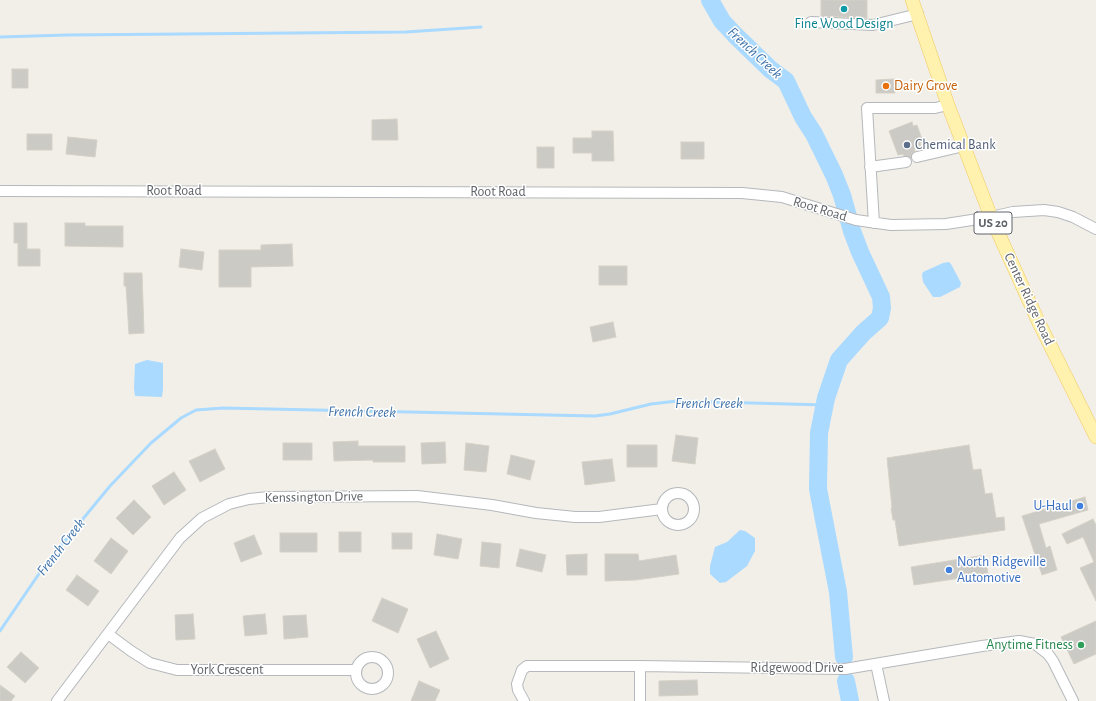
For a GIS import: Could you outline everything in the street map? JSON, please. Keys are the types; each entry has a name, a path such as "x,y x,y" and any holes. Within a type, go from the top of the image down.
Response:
{"main road":[{"name":"Center Ridge Road","path":"912,0 948,105 991,217 1039,323 1096,437"}],"street":[{"path":"811,22 873,25 918,14"},
{"path":"874,223 867,108 935,108 948,105"},
{"path":"917,157 964,146"},
{"path":"870,167 906,162"},
{"name":"Root Road","path":"0,191 742,193 797,201 856,220 891,225 928,226 991,217 1013,212 1044,210 1068,215 1096,229"},
{"name":"Kenssington Drive","path":"57,701 187,531 202,518 220,508 239,501 269,497 417,496 492,505 562,516 587,518 662,509"},
{"name":"York Crescent","path":"108,634 150,663 177,670 356,670"},
{"name":"Ridgewood Drive","path":"524,701 518,690 517,684 522,670 527,666 845,669 1019,641 1035,644 1048,654 1073,701"},
{"path":"876,664 884,701"},
{"path":"640,666 640,701"}],"water":[{"path":"949,262 961,283 960,287 940,297 933,297 923,282 923,272 943,263"},
{"path":"147,360 163,363 162,397 135,396 135,364"},
{"path":"740,530 745,531 755,538 755,551 747,566 726,582 720,583 710,574 710,566 715,547 727,542"}],"building":[{"name":"Fine Wood Design","path":"821,0 867,0 867,18 821,16"},
{"path":"12,69 28,69 28,88 12,88"},
{"name":"Dairy Grove","path":"895,79 895,93 876,93 876,80"},
{"path":"397,119 398,140 372,140 372,120"},
{"name":"Chemical Bank","path":"912,122 913,126 917,125 923,142 920,143 921,147 914,149 915,151 912,153 911,158 904,156 903,154 898,155 889,131"},
{"path":"592,131 613,131 614,161 592,161 592,153 573,153 573,138 592,138"},
{"path":"27,134 52,134 52,150 27,150"},
{"path":"68,137 97,140 95,157 66,154"},
{"path":"681,142 704,142 704,159 681,159"},
{"path":"537,147 554,147 554,168 537,168"},
{"path":"14,223 27,223 27,249 40,249 40,266 18,266 18,243 14,243"},
{"path":"65,223 85,223 85,226 123,226 123,247 65,246"},
{"path":"292,244 293,266 251,267 251,287 219,287 219,250 261,250 261,245"},
{"path":"181,249 204,252 202,270 179,267"},
{"path":"599,266 627,266 627,285 599,285"},
{"path":"124,273 142,273 144,333 129,334"},
{"path":"613,322 616,337 593,342 590,327"},
{"path":"676,435 698,438 695,464 672,461"},
{"path":"358,441 358,446 405,446 405,462 373,462 373,460 334,461 333,442"},
{"path":"445,442 446,463 422,464 421,443"},
{"path":"283,443 312,443 312,460 283,460"},
{"path":"466,443 489,446 486,472 464,470"},
{"path":"627,445 657,445 657,467 627,467"},
{"path":"969,445 973,470 981,469 985,494 992,493 996,518 1004,517 1005,530 899,546 895,520 893,520 891,508 887,458"},
{"path":"215,449 225,469 200,482 189,461"},
{"path":"511,455 535,461 530,480 507,474"},
{"path":"612,459 615,481 585,485 582,462"},
{"path":"174,472 186,490 164,505 152,486"},
{"path":"1085,497 1088,510 1039,524 1046,548 1050,546 1057,570 1042,575 1022,516"},
{"path":"134,500 151,517 133,535 116,518"},
{"path":"1093,519 1096,525 1096,601 1080,568 1094,562 1083,537 1067,544 1062,534"},
{"path":"339,532 361,532 361,552 339,552"},
{"path":"280,533 317,533 317,552 280,552"},
{"path":"392,533 412,533 412,549 392,549"},
{"path":"437,534 462,539 458,559 434,555"},
{"path":"254,535 262,554 241,562 234,543"},
{"path":"111,538 128,551 111,574 94,561"},
{"path":"482,542 501,544 499,568 480,566"},
{"path":"520,549 546,555 542,572 516,566"},
{"path":"587,554 587,575 567,575 566,555"},
{"path":"605,554 638,554 639,561 676,555 679,574 636,580 605,581"},
{"name":"North Ridgeville Automotive","path":"985,555 988,574 914,585 911,567"},
{"path":"77,575 99,591 88,606 66,590"},
{"path":"382,598 408,609 398,633 372,621"},
{"path":"193,614 195,639 176,640 175,615"},
{"path":"265,614 267,634 245,636 243,616"},
{"path":"306,615 308,637 284,639 283,616"},
{"name":"Anytime Fitness","path":"1096,621 1096,654 1074,664 1061,637"},
{"path":"436,631 449,659 430,668 417,639"},
{"path":"21,652 39,668 25,683 7,667"},
{"path":"697,680 698,695 659,696 659,681"},
{"path":"419,681 440,690 435,701 411,701"},
{"path":"0,685 15,696 11,701 0,701"}],"waterway":[{"name":"French Creek","path":"710,0 722,21 735,35 770,69 786,81 803,117 814,134 834,175 860,252 881,297 882,308 880,318 863,333 839,360 826,398 819,433 818,489 838,592 844,657"},
{"path":"0,37 406,32 481,27"},
{"name":"French Creek","path":"0,631 45,565 110,486 151,443 181,418 196,410 223,408 595,416 651,404 677,401 825,405"},
{"name":"French Creek","path":"846,681 850,701"}],"place":[{"name":"Fine Wood Design","path":"844,9"},
{"name":"Dairy Grove","path":"886,86"},
{"name":"Chemical Bank","path":"907,145"},
{"name":"U-Haul","path":"1080,506"},
{"name":"North Ridgeville Automotive","path":"949,570"},
{"name":"Anytime Fitness","path":"1081,645"}]}
